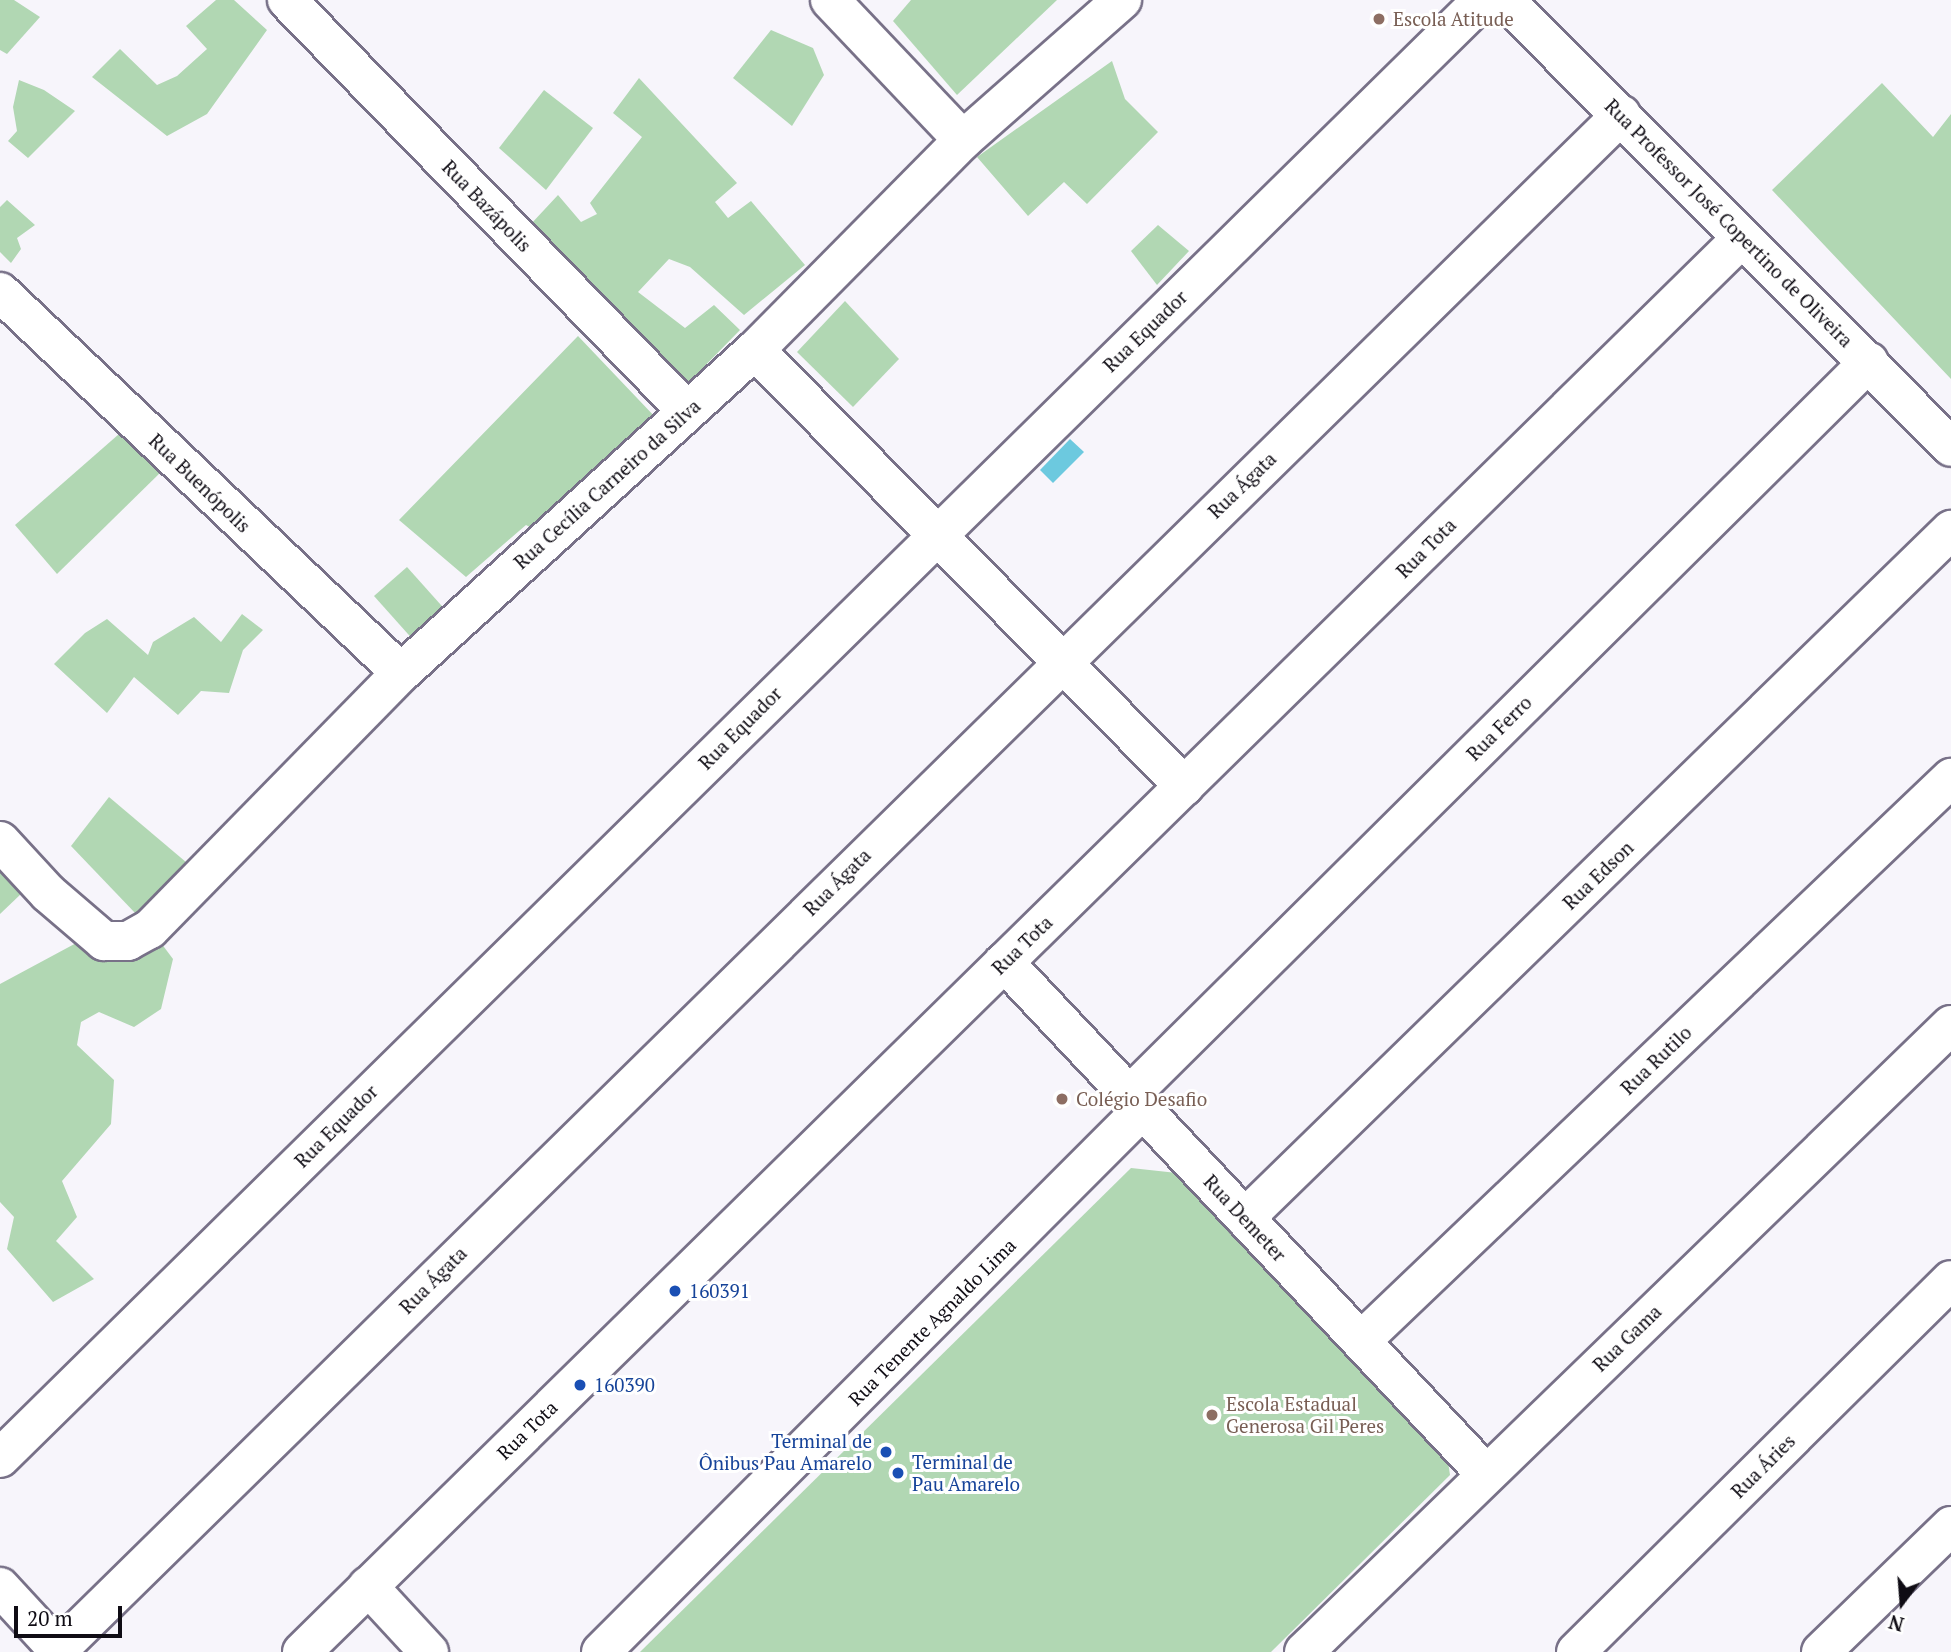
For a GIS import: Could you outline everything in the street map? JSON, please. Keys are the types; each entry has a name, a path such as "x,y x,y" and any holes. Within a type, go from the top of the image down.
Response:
{"street":[{"name":"Rua Bazápolis","path":"287,0 687,411"},
{"path":"830,0 963,140"},
{"name":"Rua Cecília Carneiro da Silva","path":"0,841 87,930 104,941 128,941 150,929 401,673 755,350 963,140 1122,0"},
{"name":"Rua Equador","path":"0,1458 1482,0"},
{"name":"Rua Professor José Copertino de Oliveira","path":"1506,0 1951,447"},
{"name":"Rua Ágata","path":"58,1651 1063,660 1621,115"},
{"name":"Rua Tota","path":"302,1652 1742,238"},
{"name":"Rua Buenópolis","path":"0,292 401,673"},
{"path":"755,350 1063,660 1184,786"},
{"name":"Rua Ferro","path":"1136,1102 1869,362"},
{"name":"Rua Edson","path":"1245,1217 1951,530"},
{"name":"Rua Rutilo","path":"1361,1341 1951,778"},
{"name":"Rua Demeter","path":"1004,962 1486,1474"},
{"name":"Rua Gama","path":"1304,1652 1951,1025"},
{"name":"Rua Tenente Agnaldo Lima","path":"601,1652 1136,1102"},
{"name":"Rua Áries","path":"1576,1652 1951,1280"},
{"path":"1821,1652 1951,1526"},
{"path":"0,1587 58,1651"},
{"path":"368,1587 429,1652"}],"green space":[{"path":"0,0 14,0 40,17 7,54 0,50"},
{"path":"216,0 234,0 267,30 207,114 167,136 92,77 120,49 157,85 177,76 207,49 186,26"},
{"path":"911,0 1057,0 957,95 893,21"},
{"path":"771,30 813,48 824,75 792,126 733,78"},
{"path":"1112,61 1125,99 1158,132 1087,204 1064,182 1028,216 977,157"},
{"path":"639,78 737,183 715,202 728,218 751,201 805,265 744,315 690,267 669,259 638,292 685,328 714,305 740,330 689,382 530,225 558,195 581,222 597,214 590,203 642,137 613,113"},
{"path":"19,80 44,90 75,111 28,158 8,141 17,131 13,107"},
{"path":"1882,83 1933,137 1951,114 1951,379 1772,190"},
{"path":"544,90 593,128 546,190 499,148"},
{"path":"7,200 35,225 17,238 21,249 11,263 0,252 0,207"},
{"path":"1158,225 1189,251 1157,285 1131,251"},
{"path":"845,301 899,359 853,407 797,352"},
{"path":"578,336 657,419 543,534 526,525 466,577 399,520"},
{"path":"119,434 164,469 57,574 15,525"},
{"path":"407,567 449,614 416,643 374,596"},
{"path":"242,614 263,630 243,650 229,693 201,691 178,715 134,677 107,713 54,664 85,633 107,619 148,655 153,642 194,617 221,642"},
{"path":"109,797 193,868 137,915 71,846"},
{"path":"0,869 22,893 0,914"},
{"path":"80,941 161,943 173,959 161,1009 134,1027 99,1012 81,1022 77,1045 114,1080 111,1124 62,1181 77,1217 56,1241 94,1279 53,1302 7,1249 14,1217 0,1202 0,984"},
{"path":"1131,1168 1177,1173 1447,1455 1450,1475 1271,1652 640,1652"}],"water":[{"path":"1070,439 1084,452 1053,483 1040,470"}],"place":[{"name":"Escola Atitude","path":"1379,19"},
{"name":"Colégio Desafio","path":"1062,1099"},
{"name":"160391","path":"675,1291"},
{"name":"160390","path":"580,1385"},
{"name":"Escola Estadual Generosa Gil Peres","path":"1212,1415"},
{"name":"Terminal de Ônibus Pau Amarelo","path":"886,1452"},
{"name":"Terminal de Pau Amarelo","path":"898,1473"}]}
